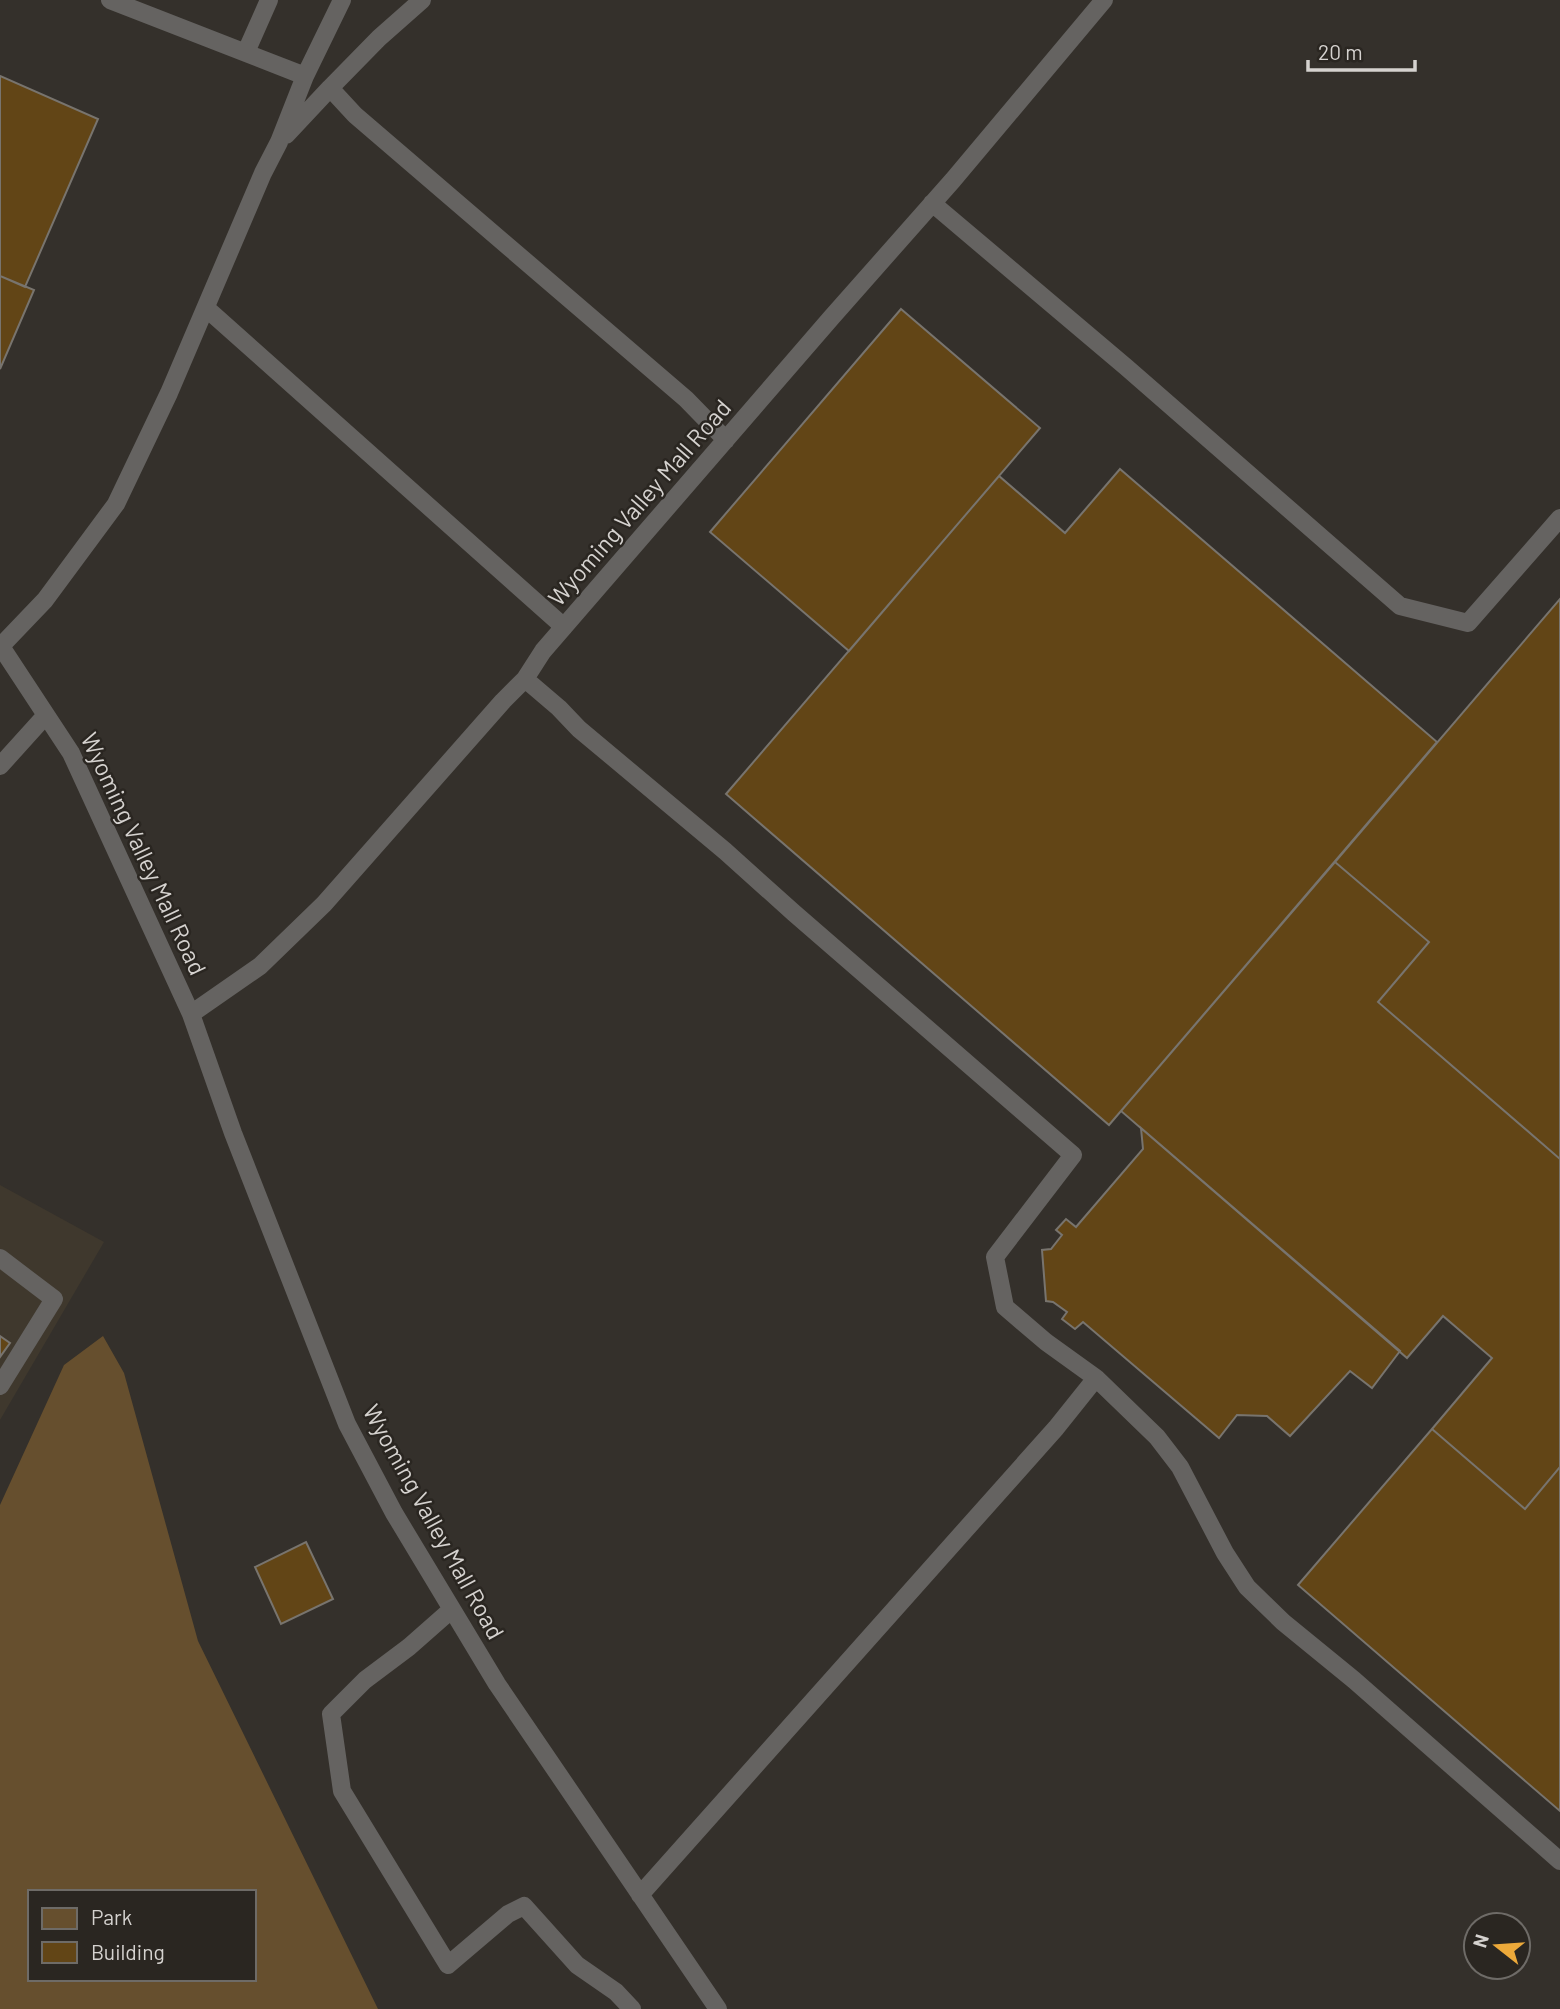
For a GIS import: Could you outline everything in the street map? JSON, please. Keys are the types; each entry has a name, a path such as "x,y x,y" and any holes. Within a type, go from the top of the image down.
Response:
{"lane":[{"path":"110,0 305,76"},
{"path":"246,52 269,0"},
{"name":"Wyoming Valley Mall Road","path":"342,0 305,76 279,142 144,449 116,504 45,600 1,645 71,753 191,1014 256,1194 347,1424 394,1513 497,1684 718,2009"},
{"path":"279,142 379,38 422,0"},
{"name":"Wyoming Valley Mall Road","path":"191,1014 260,966 324,904 494,710 525,680 564,627 932,203 1104,0"},
{"path":"330,88 355,115 686,400 726,440"},
{"path":"932,203 1117,359 1400,606 1468,623 1560,518"},
{"path":"206,308 564,627"},
{"path":"525,680 1073,1155 995,1257 1005,1307 1046,1342 1096,1378 1157,1437 1180,1467 1225,1553 1247,1587 1283,1622 1354,1680 1560,1861"},
{"path":"0,766 46,715"},
{"path":"0,1258 54,1299 0,1386"},
{"path":"640,1895 1047,1438 1096,1378"},
{"path":"451,1610 409,1647 365,1680 331,1714 342,1791 448,1965 508,1914 524,1906 577,1965 617,1992 632,2009"}],"shaded area":[{"path":"0,1185 104,1242 0,1420"}],"green space":[{"path":"103,1336 124,1373 198,1641 378,2009 0,2009 0,1505 64,1365"}],"building":[{"path":"0,76 98,119 25,287 0,276"},
{"path":"0,276 34,290 0,369"},
{"path":"901,309 1040,428 849,651 710,532"},
{"path":"1120,469 1437,742 1109,1125 726,794 999,476 1065,533"},
{"path":"1560,599 1560,1159 1378,1002 1429,942 1335,862"},
{"path":"1335,862 1429,942 1378,1002 1560,1159 1560,1467 1525,1509 1432,1429 1492,1358 1443,1316 1407,1358 1121,1111"},
{"path":"1141,1128 1400,1351 1372,1388 1350,1371 1290,1436 1267,1416 1237,1415 1219,1438 1083,1322 1075,1329 1062,1319 1067,1312 1053,1302 1046,1301 1042,1250 1051,1249 1062,1235 1056,1230 1066,1219 1076,1227 1143,1149"},
{"path":"0,1336 10,1343 0,1357"},
{"path":"1432,1429 1525,1509 1560,1467 1560,1811 1298,1585"},
{"path":"306,1542 333,1599 281,1624 255,1567"}]}
